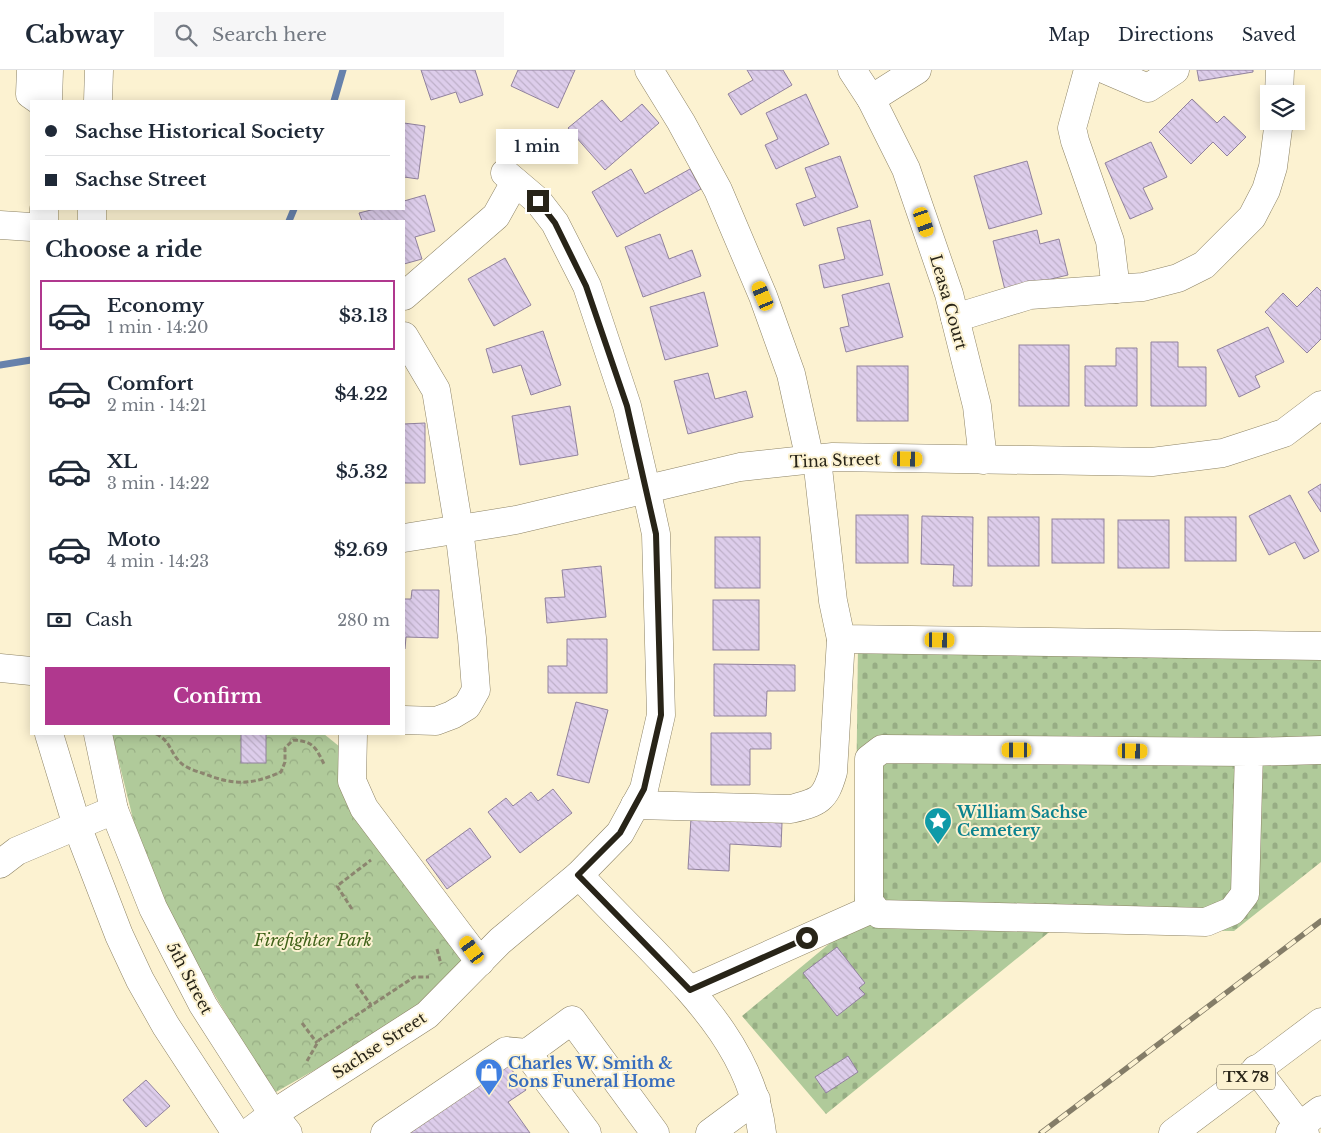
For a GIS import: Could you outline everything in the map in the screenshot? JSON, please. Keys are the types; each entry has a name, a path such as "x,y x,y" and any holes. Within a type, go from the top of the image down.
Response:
{"street":[{"path":"31,70 30,94 39,100"},
{"path":"48,100 49,70"},
{"path":"98,100 99,70"},
{"path":"636,805 791,809 813,804 827,790 833,772 841,639 833,601 813,459 791,374 763,296 718,190 682,122 649,70"},
{"name":"Leasa Court","path":"852,70 871,99 906,169 948,294 978,406 983,460"},
{"path":"871,99 917,70"},
{"path":"1088,70 1072,128 1110,241 1116,289"},
{"path":"1106,70 1148,88 1175,70"},
{"path":"1279,85 1280,70"},
{"path":"955,318 1030,296 1143,287 1178,278 1204,266 1252,217 1266,190 1273,168 1278,130"},
{"name":"Sachse Street","path":"248,1133 281,1123 427,1014 500,941 578,875 620,833 644,789 661,715 656,534 627,406 586,286 555,223 538,201 510,178 496,216 405,295"},
{"path":"0,225 30,227"},
{"path":"405,338 436,390 459,529 476,690 467,706 452,715 436,721 405,720"},
{"name":"Tina Street","path":"405,538 516,520 740,466 833,458 1152,462 1223,453 1284,433 1321,405"},
{"path":"841,639 1321,646"},
{"path":"0,668 30,671"},
{"path":"49,735 77,826 119,935 140,980 166,1026 236,1133"},
{"name":"5th Street","path":"98,735 114,810 153,908 203,1005 281,1123"},
{"path":"353,735 352,781 364,808 480,962"},
{"path":"1249,752 1245,894 1232,911 1206,922 879,914 869,902 869,759 882,749 1249,752 1321,750"},
{"path":"0,864 17,851 114,810"},
{"path":"578,875 690,990 729,1040 747,1075 756,1100 762,1133"},
{"path":"690,990 874,908"},
{"path":"385,1133 506,1051 527,1053 572,1020 655,1133"},
{"name":"TX 78","path":"1172,1133 1321,1022"},
{"path":"527,1053 587,1133"},
{"path":"1256,1069 1304,1126"},
{"path":"710,1133 756,1100"}],"path":[{"path":"158,735 165,738 181,763 220,780 239,783 264,780 280,772 285,762 285,748 292,740 305,741 316,748 327,768"},
{"path":"352,909 338,886 376,856"},
{"path":"438,945 437,951 441,965"},
{"path":"305,1064 319,1040 414,977 428,978 432,975"},
{"path":"356,984 371,1005"},
{"path":"302,1023 317,1043"}],"green space":[{"path":"858,645 1321,653 1321,862 1234,931 1053,929 826,1114 742,1016 853,924"},
{"name":"Firefighter Park","path":"112,735 325,735 340,747 466,957 423,1005 276,1092 246,1048 177,931 134,823"}],"building":[{"path":"421,70 475,70 483,95 460,103 456,92 431,100"},
{"path":"518,70 575,70 558,108 511,86"},
{"path":"747,70 783,70 792,85 741,115 728,94 753,80"},
{"path":"1197,70 1253,70 1253,72 1199,81"},
{"path":"806,94 829,144 776,169 765,145 778,139 766,113"},
{"path":"1192,99 1217,123 1224,116 1246,137 1227,156 1213,142 1191,164 1159,132"},
{"path":"602,100 621,122 642,104 659,123 605,170 568,128"},
{"path":"405,123 425,126 418,179 405,177"},
{"path":"1151,142 1167,177 1143,188 1153,209 1130,219 1105,163"},
{"path":"840,156 858,207 804,226 796,204 816,197 805,168"},
{"path":"1027,161 1042,214 989,229 974,176"},
{"path":"631,169 645,194 690,169 701,189 617,237 592,192"},
{"path":"425,195 435,231 415,237 422,259 405,264 405,220 362,220 359,213 371,210 405,210 405,201"},
{"path":"870,220 883,275 824,288 819,265 845,259 837,228"},
{"path":"1037,230 1040,244 1059,239 1068,275 1005,290 993,241"},
{"path":"660,234 669,259 692,250 701,276 643,297 625,247"},
{"path":"505,258 531,305 494,326 468,279"},
{"path":"889,283 903,337 846,352 840,328 849,326 842,295"},
{"path":"1317,287 1321,291 1321,339 1307,353 1265,312 1283,293 1297,307"},
{"path":"704,292 718,346 665,360 650,307"},
{"path":"1268,327 1284,362 1255,376 1260,387 1239,397 1217,350"},
{"path":"543,331 561,385 531,395 521,365 493,373 486,349"},
{"path":"1151,342 1178,342 1178,367 1206,367 1206,406 1151,406"},
{"path":"1019,345 1069,345 1069,406 1019,406"},
{"path":"1116,348 1137,348 1137,406 1085,406 1085,366 1116,366"},
{"path":"857,366 908,366 908,421 857,421"},
{"path":"708,373 715,399 746,391 753,417 688,434 674,381"},
{"path":"570,406 578,455 520,465 512,416"},
{"path":"425,423 425,483 405,483 405,424"},
{"path":"1321,484 1321,512 1308,492"},
{"path":"1290,495 1319,551 1304,559 1295,542 1269,555 1249,516"},
{"path":"856,515 908,515 908,563 856,563"},
{"path":"922,516 973,517 972,586 953,586 954,565 921,564"},
{"path":"988,517 1039,517 1039,566 988,566"},
{"path":"1185,517 1236,517 1236,561 1185,561"},
{"path":"1052,519 1104,519 1104,563 1052,563"},
{"path":"1118,520 1169,520 1169,568 1118,568"},
{"path":"715,537 760,537 760,588 715,588"},
{"path":"601,566 606,617 547,623 545,598 565,597 562,570"},
{"path":"412,590 439,590 438,638 406,637 405,649 405,599 411,599"},
{"path":"713,600 759,600 759,650 713,650"},
{"path":"567,639 607,639 607,693 548,693 548,666 567,666"},
{"path":"714,664 795,665 795,691 767,691 766,716 714,716"},
{"path":"576,702 608,710 589,783 557,775"},
{"path":"711,733 771,733 771,749 750,749 750,785 711,785"},
{"path":"241,735 266,735 266,763 241,763"},
{"path":"553,789 572,813 520,853 488,812 506,798 513,806 531,792 538,801"},
{"path":"691,818 782,823 781,847 730,844 729,871 688,869"},
{"path":"470,828 491,857 447,889 426,860"},
{"path":"837,947 865,983 859,988 865,994 837,1016 803,973"},
{"path":"848,1056 858,1072 826,1093 815,1077"},
{"name":"Charles W. Smith & Sons Funeral Home","path":"507,1063 526,1090 508,1102 530,1133 408,1133"},
{"path":"146,1080 170,1106 146,1127 123,1100"}],"waterway":[{"path":"334,100 343,70"},
{"path":"289,220 294,210"},
{"path":"0,365 30,360"}],"railway":[{"path":"1041,1133 1321,921"}],"place":[{"name":"William Sachse Cemetery","path":"938,845"},
{"name":"Charles W. Smith & Sons Funeral Home","path":"489,1096"}],"route":[{"path":"538,201 555,223 586,286 627,406 656,534 661,715 644,789 620,833 578,875 690,990 807,938"}]}
